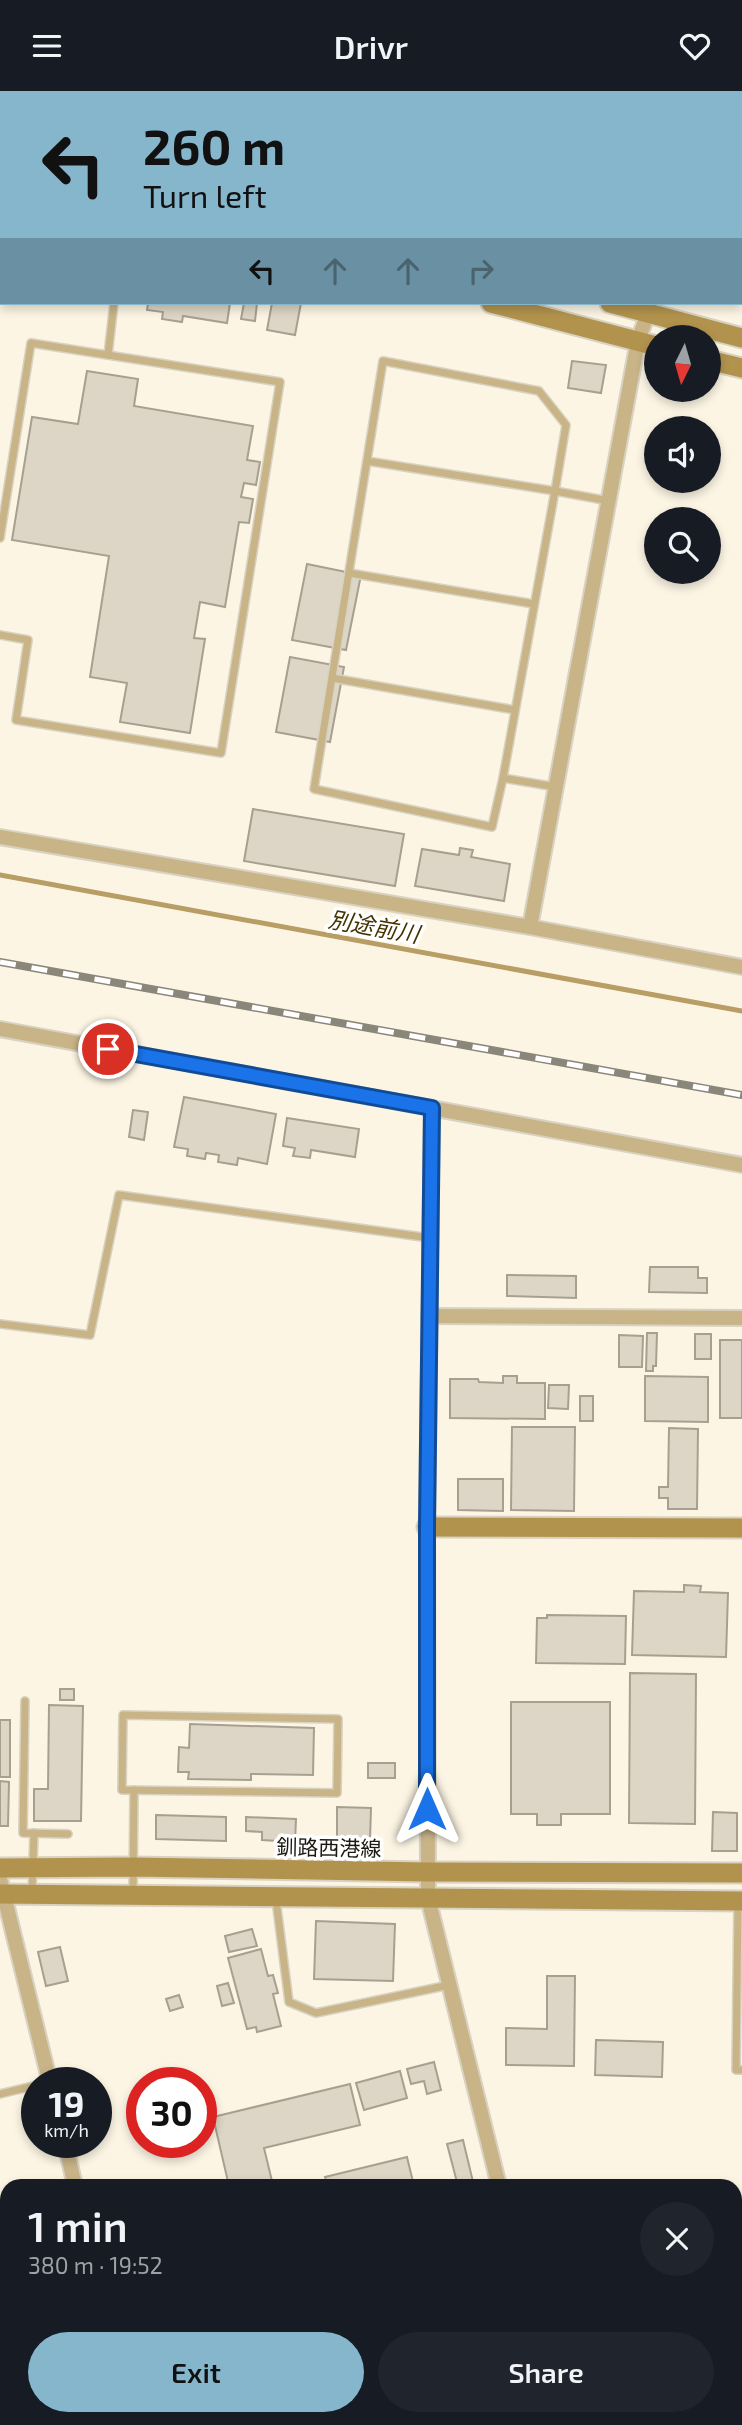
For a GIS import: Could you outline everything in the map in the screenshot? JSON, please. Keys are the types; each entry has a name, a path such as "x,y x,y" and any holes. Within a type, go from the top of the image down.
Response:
{"main road":[{"path":"499,305 644,343"},
{"path":"618,305 742,338"},
{"path":"721,363 742,368"},
{"path":"427,1527 742,1528"},
{"name":"釧路西港線","path":"0,1868 742,1873"},
{"path":"1,1889 32,1895 740,1901"}],"street":[{"path":"648,313 648,325"},
{"path":"530,927 609,501 644,356"},
{"path":"0,837 530,927 742,967"},
{"path":"0,1030 742,1165"},
{"path":"432,1108 427,1527 428,1898 497,2179"},
{"path":"429,1316 742,1318"},
{"path":"1,1889 41,2067"},
{"path":"69,2158 73,2179"}],"lane":[{"path":"108,355 114,305"},
{"path":"0,538 31,343 280,382 221,753 16,720 29,640 0,635"},
{"path":"383,361 539,391 566,425 492,827 314,789 367,461 383,361"},
{"path":"367,461 609,501"},
{"path":"349,573 534,604"},
{"path":"332,678 515,710"},
{"path":"503,778 556,787"},
{"path":"0,1324 90,1335 119,1195 430,1238"},
{"path":"25,1701 23,1833 68,1834"},
{"path":"123,1715 338,1719 337,1793 134,1790 122,1790 123,1715"},
{"path":"133,1895 134,1790"},
{"path":"32,1895 34,1833"},
{"path":"275,1895 289,2002 316,2013 449,1985"},
{"path":"740,1901 736,2070 742,2070"},
{"path":"0,2094 21,2089"}],"building":[{"path":"148,305 230,305 227,323 183,316 182,322 162,319 163,312 147,310"},
{"path":"244,305 257,305 255,321 241,319"},
{"path":"272,305 301,305 295,335 267,330"},
{"path":"572,361 606,365 601,393 568,388"},
{"path":"87,371 138,379 134,406 253,426 247,460 260,462 256,485 244,483 241,497 253,499 249,523 239,522 225,607 200,602 194,638 205,639 190,733 120,722 127,683 90,677 109,556 12,540 32,417 78,424"},
{"path":"307,564 361,575 346,650 292,640"},
{"path":"290,657 344,667 330,742 276,732"},
{"path":"253,809 404,834 395,886 244,861"},
{"path":"460,848 473,850 471,857 510,864 504,901 415,886 422,849 459,855"},
{"path":"184,1097 276,1114 267,1164 238,1158 237,1165 218,1162 219,1155 206,1153 205,1159 187,1156 188,1149 174,1147"},
{"path":"133,1110 148,1112 144,1140 129,1137"},
{"path":"287,1118 359,1129 355,1157 311,1150 310,1158 293,1156 295,1148 283,1146"},
{"path":"650,1267 698,1267 698,1278 707,1278 707,1293 649,1292"},
{"path":"507,1275 576,1276 576,1298 507,1296"},
{"path":"647,1333 657,1333 656,1366 653,1366 653,1371 646,1371"},
{"path":"695,1334 711,1334 711,1359 695,1359"},
{"path":"619,1335 643,1336 642,1367 619,1367"},
{"path":"720,1340 742,1340 742,1418 720,1418"},
{"path":"503,1376 517,1376 517,1383 545,1383 545,1419 450,1418 450,1379 478,1379 479,1382 503,1383"},
{"path":"645,1376 708,1377 708,1422 645,1421"},
{"path":"549,1385 569,1385 568,1409 548,1408"},
{"path":"580,1396 593,1396 593,1421 580,1421"},
{"path":"512,1427 575,1427 574,1511 511,1510"},
{"path":"669,1428 698,1429 697,1509 668,1509 668,1498 659,1498 659,1487 668,1487"},
{"path":"458,1479 503,1479 503,1511 458,1510"},
{"path":"684,1585 701,1586 700,1592 728,1593 726,1657 632,1655 634,1591 684,1592"},
{"path":"547,1615 626,1616 625,1664 536,1663 537,1618 547,1618"},
{"path":"630,1673 696,1674 695,1824 629,1823"},
{"path":"60,1689 74,1689 74,1700 60,1700"},
{"path":"511,1702 610,1702 610,1814 561,1814 561,1825 537,1825 537,1814 511,1814"},
{"path":"49,1705 83,1706 81,1821 34,1821 34,1789 48,1789"},
{"path":"0,1720 10,1720 10,1777 0,1777"},
{"path":"190,1724 314,1728 313,1775 251,1774 251,1780 188,1779 189,1772 178,1772 179,1747 189,1748"},
{"path":"368,1763 395,1763 395,1778 368,1778"},
{"path":"0,1781 9,1782 8,1826 0,1826"},
{"path":"337,1807 371,1808 370,1840 337,1840"},
{"path":"713,1812 737,1813 737,1851 712,1851"},
{"path":"156,1815 226,1817 226,1841 156,1839"},
{"path":"246,1817 296,1819 295,1842 262,1840 262,1832 246,1831"},
{"path":"316,1921 395,1924 393,1981 314,1979"},
{"path":"252,1929 257,1946 229,1952 225,1936"},
{"path":"60,1947 68,1981 46,1986 38,1952"},
{"path":"261,1949 268,1976 273,1975 278,1993 273,1994 281,2026 257,2032 256,2027 247,2029 228,1958"},
{"path":"547,1976 575,1976 574,2066 506,2065 506,2028 547,2029"},
{"path":"228,1983 234,2003 222,2006 217,1986"},
{"path":"179,1995 183,2007 170,2011 166,1999"},
{"path":"596,2040 663,2042 662,2077 595,2075"},
{"path":"434,2062 441,2090 427,2094 424,2081 411,2084 407,2069"},
{"path":"400,2071 407,2098 364,2110 356,2083"},
{"path":"350,2084 360,2125 264,2148 272,2179 227,2179 217,2134 217,2116"},
{"path":"463,2140 472,2179 456,2179 447,2144"},
{"path":"407,2157 412,2179 326,2179 325,2177"}],"waterway":[{"name":"別途前川","path":"0,875 742,1011"}],"railway":[{"path":"0,962 742,1095"}],"route":[{"path":"108,1049 432,1108 427,1809"}]}
